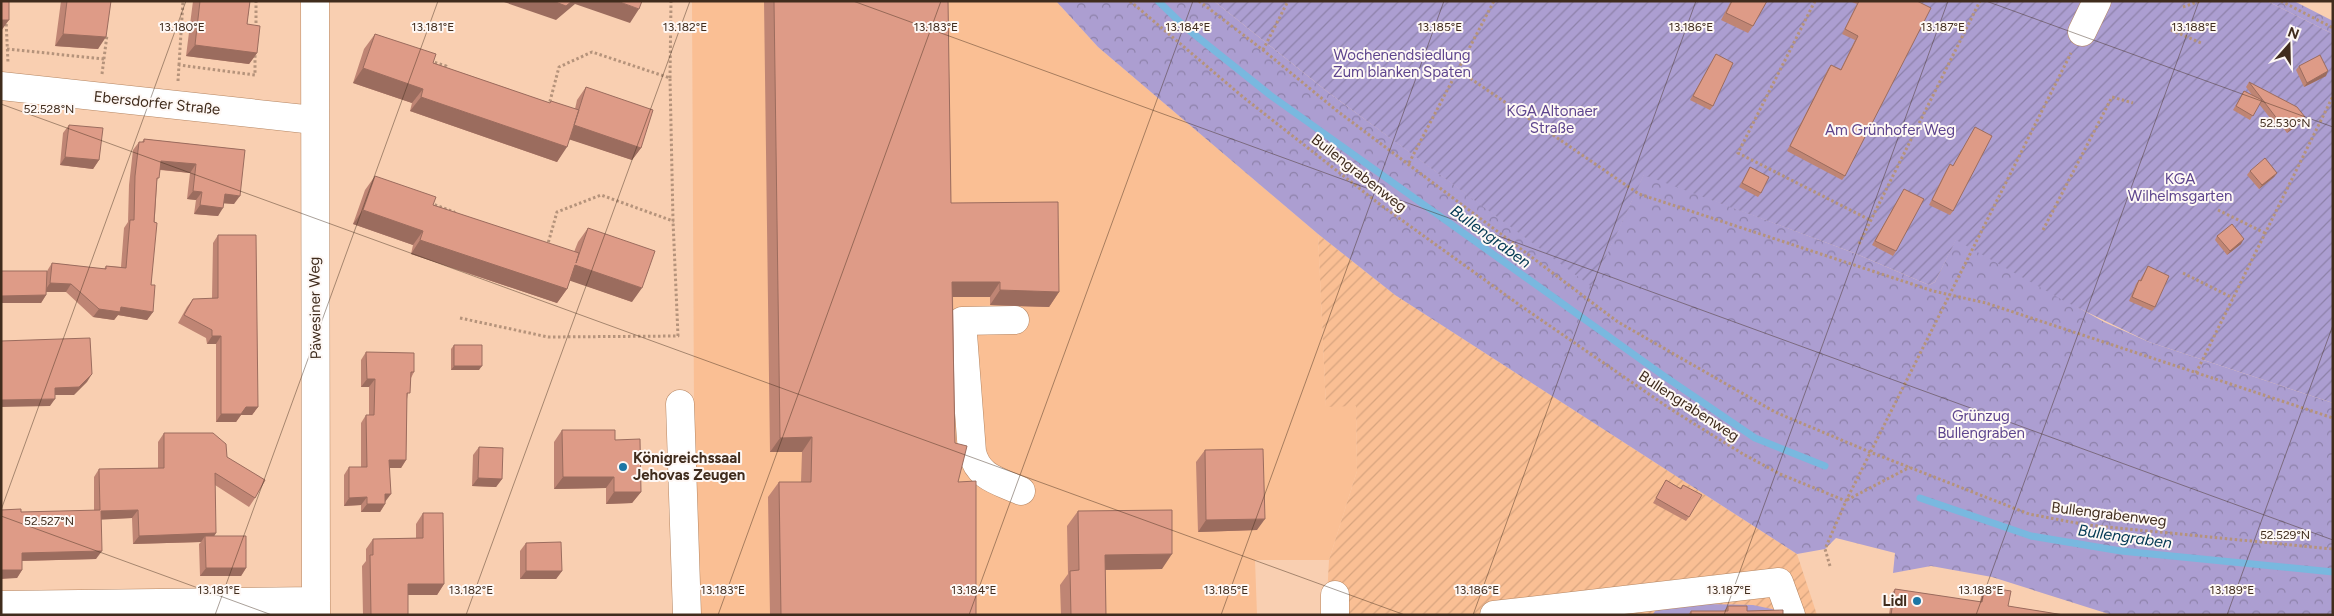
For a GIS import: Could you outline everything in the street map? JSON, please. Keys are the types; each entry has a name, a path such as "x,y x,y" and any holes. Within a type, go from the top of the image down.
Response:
{"street":[{"name":"Päwesiner Weg","path":"315,1 316,608"},
{"path":"2082,32 2097,1"},
{"name":"Ebersdorfer Straße","path":"4,75 314,120"},
{"path":"1015,320 962,321 974,464 980,472 1021,491"},
{"path":"680,404 687,615"},
{"path":"1494,615 1778,582 1791,615"},
{"path":"1,605 316,608"}],"path":[{"path":"178,82 183,1"},
{"path":"256,1 256,29"},
{"path":"460,318 548,337 678,336 670,78 671,1"},
{"name":"Bullengrabenweg","path":"1130,1 1243,97 1378,203 1521,306 1672,410 1744,454 1780,474 1846,501"},
{"name":"Bullengrabenweg","path":"1199,1 1263,50 1336,110 1410,163 1618,322 1775,412 1870,452 2029,514 2087,525 2333,549"},
{"path":"1263,50 1288,1"},
{"path":"1410,163 1494,1"},
{"path":"1815,1 1738,152 1870,220"},
{"path":"1859,244 1980,1"},
{"path":"2183,7 2200,1"},
{"path":"2281,1 2333,28"},
{"path":"4,75 7,49 6,11"},
{"path":"102,74 107,30"},
{"path":"2171,30 2201,43"},
{"path":"1830,566 1825,549 1846,501 2082,32"},
{"path":"178,65 255,75 256,48"},
{"path":"7,49 104,59"},
{"path":"548,108 559,67 592,52 670,78"},
{"path":"421,59 446,66 454,77"},
{"path":"1458,70 1639,194 1933,291 1986,303 2333,418"},
{"path":"2196,374 2333,96"},
{"path":"2043,230 2112,97 2133,103"},
{"path":"538,246 547,250 558,212 601,195 673,221"},
{"path":"428,202 454,212 458,220"},
{"path":"2218,210 2265,233"},
{"path":"2183,273 2233,298"},
{"path":"1846,501 1911,467"}],"shaded area":[{"path":"692,1 1056,1 1098,47 1318,234 1326,406 1356,405 1357,471 1329,560 1255,560 1257,615 695,615"},
{"path":"1318,234 1395,295 1797,554 1817,615 1326,615 1329,560 1357,471 1356,406 1326,407"}],"green space":[{"name":"Grünzug Bullengraben","path":"1056,1 1214,1 1329,93 1592,286 1644,174 1854,253 1929,285 1935,282 1956,239 2104,322 2149,342 2333,403 2333,615 2112,615 1992,577 1931,566 1893,573 1895,553 1836,538 1825,549 1797,554 1395,295 1318,234 1098,47"},
{"path":"1214,1 2267,1 2333,34 2333,403 2149,342 2066,302 1956,240 1935,282 1929,285 1854,253 1644,175 1592,287 1329,93"},
{"path":"2267,1 2294,1 2333,21 2333,34"},
{"path":"1706,604 1753,605 1781,611 1783,615 1652,615 1656,610"}],"building":[{"path":"1,1 9,1 9,20 1,20"},
{"path":"67,1 111,1 106,37 63,34"},
{"path":"200,1 250,1 247,24 260,26 257,53 195,45"},
{"path":"553,1 572,1 566,6"},
{"path":"617,1 642,1 639,9"},
{"path":"774,1 948,1 951,203 1058,202 1059,292 1000,290 1000,282 952,282 955,443 967,446 958,482 976,481 976,615 781,615 779,482 811,482 812,437 780,438"},
{"path":"1732,1 1767,1 1753,26 1726,13"},
{"path":"1859,1 1917,1 1931,8 1845,176 1790,146 1831,65 1841,70 1858,36 1845,29"},
{"path":"375,34 436,54 433,63 550,103 551,101 579,110 567,147 421,97 423,89 363,68"},
{"path":"1716,54 1733,63 1713,106 1693,96"},
{"path":"2320,55 2328,71 2307,83 2299,66"},
{"path":"2249,82 2297,107 2305,117 2290,129 2284,121 2281,124"},
{"path":"586,87 653,110 641,148 574,125"},
{"path":"2244,91 2262,100 2253,116 2236,106"},
{"path":"69,125 103,128 99,160 65,157"},
{"path":"1975,127 1992,136 1953,211 1932,200 1950,164 1953,166"},
{"path":"144,139 245,150 240,196 225,194 223,208 200,205 202,192 193,191 196,164 161,161 159,178 157,178 154,222 157,223 151,285 155,285 153,312 121,307 120,312 99,309 71,284 50,283 52,263 106,269 106,266 126,268 130,220 134,220 135,176 139,142 144,142"},
{"path":"2265,158 2277,173 2262,185 2250,171"},
{"path":"1750,167 1769,177 1761,193 1742,183"},
{"path":"375,176 436,197 433,205 579,253 576,263 588,228 655,251 642,288 575,265 567,289 420,240 423,231 363,210"},
{"path":"1904,189 1924,199 1896,251 1875,241"},
{"path":"2232,224 2244,239 2230,251 2217,236"},
{"path":"218,235 256,235 258,407 246,407 241,414 221,414 221,336 212,336 212,330 184,315 193,299 218,298"},
{"path":"2148,266 2169,276 2155,307 2132,297 2139,280 2141,281"},
{"path":"1,271 47,271 46,295 1,296"},
{"path":"90,338 92,374 79,387 55,388 55,399 1,400 1,341"},
{"path":"454,345 482,345 482,366 454,366"},
{"path":"366,352 414,353 414,372 411,372 410,393 407,393 406,460 389,460 391,494 385,494 385,504 367,504 367,497 349,498 349,467 367,467 366,415 374,415 375,379 367,379"},
{"path":"562,430 615,430 615,440 640,439 641,492 614,492 614,477 563,477"},
{"path":"164,433 213,433 226,444 227,457 265,480 255,498 215,473 216,533 139,536 138,510 101,511 102,551 22,553 22,570 1,570 1,510 21,509 21,512 100,510 99,469 164,468"},
{"path":"479,447 503,448 502,479 478,478"},
{"path":"1263,449 1265,519 1206,520 1205,450"},
{"path":"1666,480 1681,489 1683,485 1702,495 1689,517 1656,498"},
{"path":"1172,510 1172,554 1105,555 1106,615 1071,615 1070,571 1079,570 1078,511"},
{"path":"423,513 443,513 444,584 408,584 408,615 371,615 370,555 373,555 373,539 423,538"},
{"path":"205,536 246,536 246,568 206,568"},
{"path":"561,542 562,571 526,571 526,543"},
{"name":"Lidl","path":"1985,587 2011,591 2008,606 2064,615 1891,615 1895,589 1982,602"},
{"path":"1728,606 1747,606 1747,611 1783,610 1783,615 1691,615 1691,611 1728,611"}],"waterway":[{"name":"Bullengraben","path":"1158,1 1185,27 1270,95 1664,376 1755,438 1825,466"},
{"name":"Bullengraben","path":"1920,498 2031,536 2121,551 2333,572"}],"place":[{"name":"Königreichssaal Jehovas Zeugen","path":"623,467"},
{"name":"Lidl","path":"1917,601"}],"park label":[{"name":"Wochenendsiedlung Zum blanken Spaten","path":"1402,64"},
{"name":"KGA Altonaer Straße","path":"1552,120"},
{"name":"Am Grünhofer Weg","path":"1890,130"},
{"name":"KGA Wilhelmsgarten","path":"2180,188"}]}
